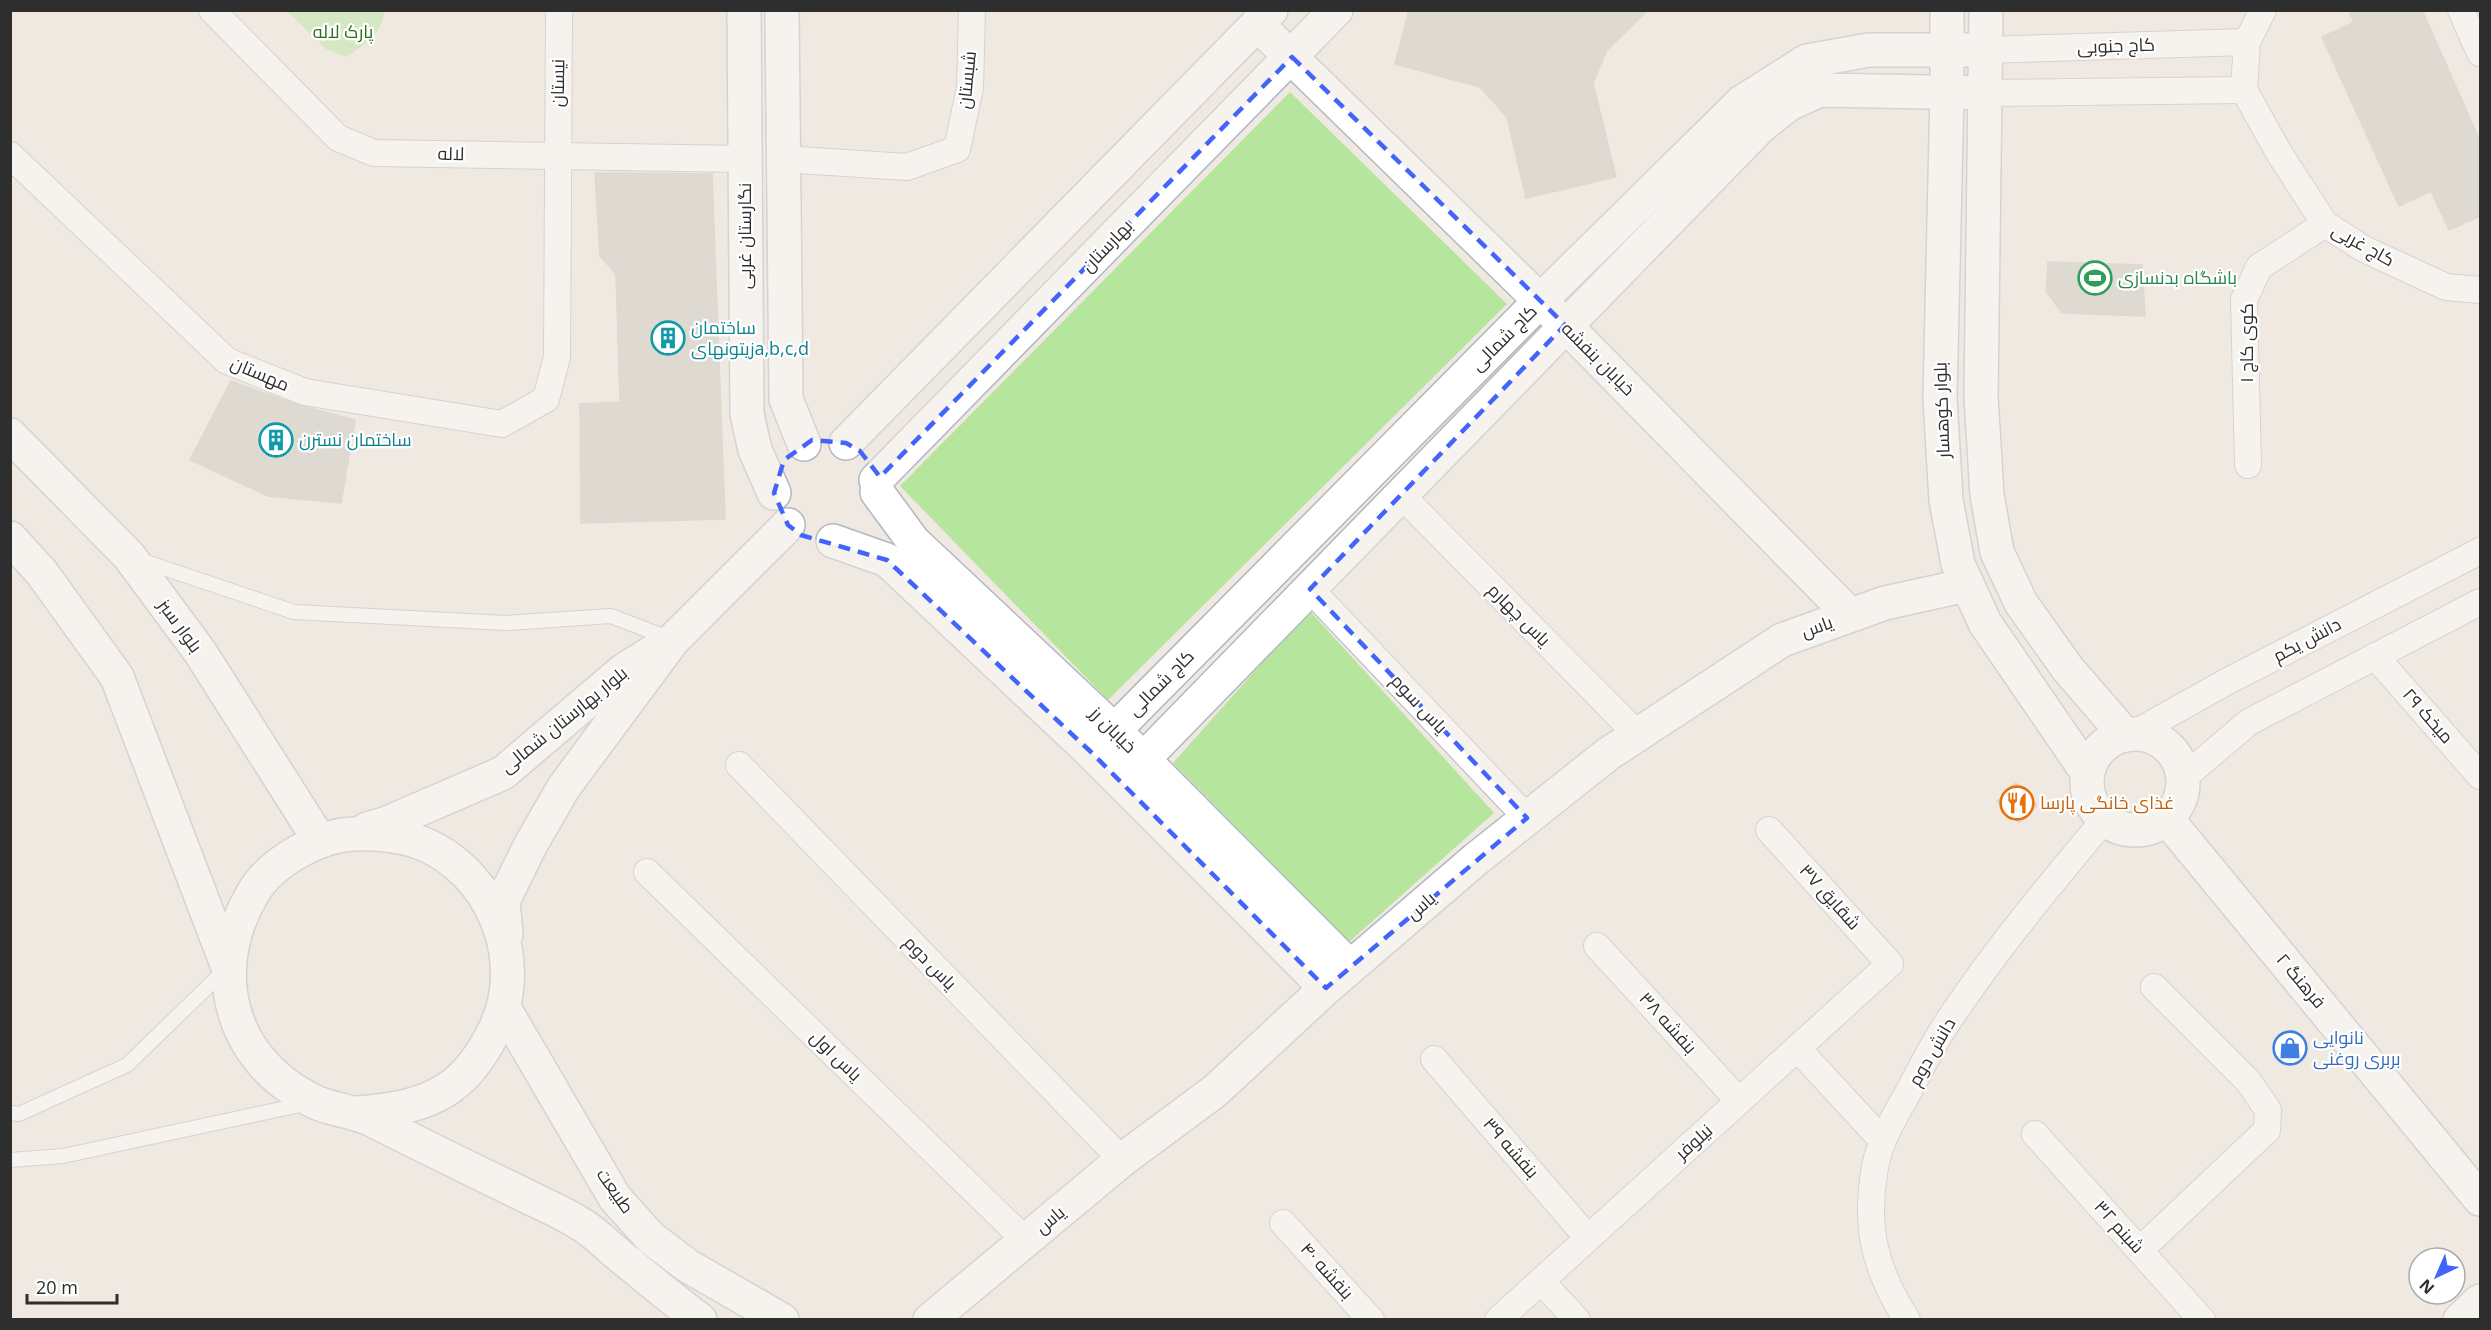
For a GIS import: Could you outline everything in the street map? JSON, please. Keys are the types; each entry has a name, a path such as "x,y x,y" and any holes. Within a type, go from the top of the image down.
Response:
{"street":[{"name":"لاله","path":"212,10 338,138 374,153 745,159"},
{"name":"نیستان","path":"546,399 557,357 556,156 559,10"},
{"name":"نگارستان غربی","path":"744,10 747,414 755,450 774,493"},
{"path":"782,10 786,399 804,444"},
{"name":"شبستان","path":"783,159 907,167 957,149 970,88 972,10"},
{"name":"بهارستان","path":"877,486 1336,10"},
{"name":"بلوار کوهسار","path":"1947,10 1940,398 1946,500 1958,564 1985,623 2087,772"},
{"path":"1986,10 1981,397 1987,495 1997,552 2021,603 2068,669 2130,734"},
{"path":"1985,93 2244,90 2247,42 2263,10"},
{"path":"2461,10 2481,53"},
{"path":"846,442 1258,15"},
{"name":"خیابان بنفشه","path":"1258,15 1292,57 1565,325 1850,615"},
{"name":"کاج جنوبی","path":"1986,50 2247,42"},
{"name":"کاج شمالی","path":"1103,741 1540,301 1742,102 1807,61 1869,50 1986,50"},
{"name":"کاج شمالی","path":"1132,771 1761,126 1789,104 1820,90 1985,93"},
{"name":"کاج غربی","path":"2244,90 2278,153 2325,224 2364,249 2446,287 2481,290"},
{"name":"مهستان","path":"10,155 227,361 305,392 502,424 546,399"},
{"path":"745,159 783,159"},
{"name":"کوی کاج ۱","path":"2248,465 2244,300 2259,267 2325,224"},
{"name":"بلوار سبز","path":"10,435 129,556 200,652 320,841"},
{"path":"830,438 846,442 860,451 871,465 877,486 872,512 862,526 849,536 833,541 817,540 801,535 788,525 779,510 774,493 776,476 784,460 796,447 812,440 830,438"},
{"name":"خیابان رز","path":"877,486 913,541 1132,771 1326,988"},
{"name":"یاس چهارم","path":"1401,495 1638,735"},
{"name":"بلوار بهارستان شمالی","path":"507,954 503,901 531,844 564,787 673,640 788,525"},
{"path":"10,538 42,573 117,677 228,967 233,1009 250,1048 277,1079 313,1102 358,1113 581,1224 700,1320"},
{"name":"خیابان رز","path":"833,541 887,560 1103,741"},
{"name":"دانش یکم","path":"2130,734 2481,551"},
{"name":"یاس","path":"930,1320 1122,1160 1215,1091 1350,967 1476,859 1608,754 1782,640 1885,603 1967,585"},
{"name":"یاس سوم","path":"1310,589 1527,818"},
{"path":"2183,778 2249,722 2481,602"},
{"name":"بلوار بهارستان شمالی","path":"352,834 385,824 503,772 624,670 673,640"},
{"name":"میخک ۲۹","path":"2375,656 2481,776"},
{"path":"2130,734 2149,736 2162,742 2173,752 2180,764 2183,778 2182,793 2177,807 2167,819 2149,828 2129,831 2104,820 2095,810 2086,785 2087,772 2092,759 2101,747 2112,739 2130,734"},
{"name":"یاس دوم","path":"739,765 1122,1160"},
{"name":"خیابان رز","path":"1132,771 1350,967"},
{"name":"فرهنگ ۲","path":"2167,819 2481,1199"},
{"name":"دانش دوم","path":"1907,1320 1889,1292 1875,1253 1870,1212 1874,1170 1882,1140 1944,1028 2012,931 2104,820"},
{"name":"شقایق ۳۷","path":"1769,830 1890,964"},
{"path":"228,967 235,926 254,889 284,860 320,841 352,834 395,835 436,850 470,877 495,912 507,954 508,981 504,1008 484,1053 450,1088 406,1108 358,1113"},
{"name":"یاس اول","path":"648,872 1025,1240"},
{"name":"بنفشه ۳۸","path":"1597,945 1739,1101"},
{"name":"نیلوفر","path":"1498,1320 1890,964"},
{"path":"2140,1250 2267,1130 2268,1110 2248,1081 2154,987"},
{"name":"طبیعت","path":"504,1008 615,1198 651,1238 688,1266 782,1320"},
{"path":"1797,1048 1882,1140"},
{"name":"بنفشه ۳۹","path":"1434,1059 1588,1238"},
{"name":"شبنم ۳۲","path":"2036,1134 2202,1320"},
{"name":"بنفشه ۴۰","path":"1283,1223 1371,1320"},
{"path":"1540,1281 1576,1320"}],"lane":[{"path":"129,556 294,612 506,622 611,616 673,640"},
{"path":"10,1113 19,1114 127,1065 228,967"},
{"path":"10,1160 63,1156 313,1102"}],"highlighted area":[{"path":"1292,57 1565,325 1310,589 1527,818 1326,988 1092,753 887,560 801,535 788,525 774,493 784,460 812,440 846,443 860,451 880,477"}],"green space":[{"name":"پارک لاله","path":"287,11 384,11 383,19 376,32 347,57 326,49"},
{"path":"1290,92 1507,304 1108,700 900,486"},
{"path":"1309,610 1494,813 1349,942 1173,763"}],"building":[{"path":"1409,10 1648,10 1607,50 1593,83 1616,177 1526,198 1507,117 1480,87 1395,64"},
{"path":"2348,10 2422,10 2480,141 2480,216 2449,230 2431,191 2399,206 2322,37 2354,22"},
{"name":"ساختمان زیتونهایa,b,c,d","path":"595,173 712,174 725,519 581,523 580,404 620,402 616,274 600,256"},
{"name":"باشگاه بدنسازی","path":"2048,262 2142,265 2145,316 2062,313 2046,291"},
{"name":"ساختمان نسترن","path":"231,381 295,404 355,420 341,503 268,496 190,460"},
{"name":"غذای خانگی پارسا","path":"2016,783 2037,805 2019,823 1997,801"}],"place":[{"name":"باشگاه بدنسازی","path":"2095,278"},
{"name":"ساختمان زیتونهایa,b,c,d","path":"668,338"},
{"name":"ساختمان نسترن","path":"276,440"},
{"name":"غذای خانگی پارسا","path":"2017,803"},
{"name":"نانوایی بربری روغنی","path":"2290,1048"}]}
